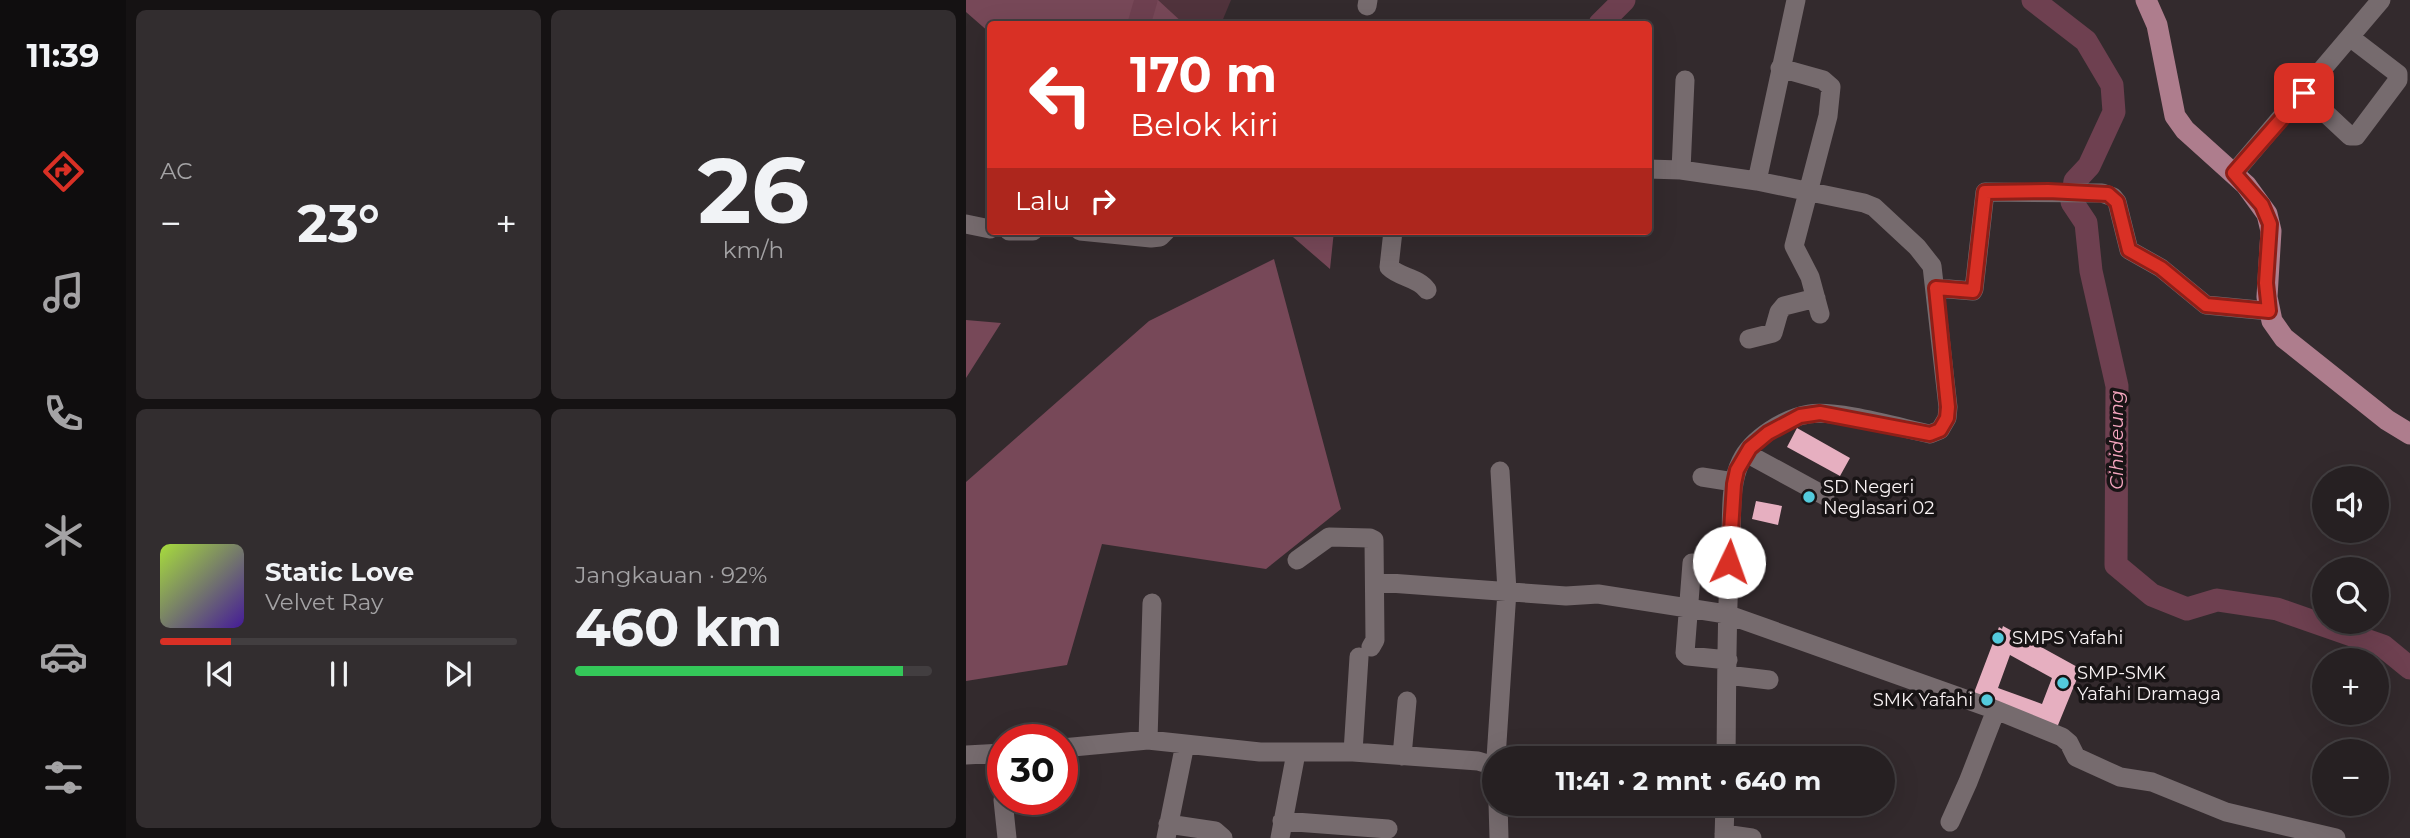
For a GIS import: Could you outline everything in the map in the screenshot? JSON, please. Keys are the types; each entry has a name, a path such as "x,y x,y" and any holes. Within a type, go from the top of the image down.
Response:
{"main road":[{"path":"2146,0 2157,25 2175,117 2185,130 2234,173 2262,205 2270,224 2266,283 2269,311 2284,338 2387,420 2410,435"}],"street":[{"path":"1757,181 1796,0"},
{"path":"2234,173 2381,0"},
{"path":"2304,93 2350,136 2356,136 2398,80 2398,74 2351,38"},
{"path":"1749,339 1773,333 1779,312 1784,306 1818,306 1810,277 1794,246 1828,116 1831,87 1823,80 1780,68"},
{"path":"1681,170 1685,80"},
{"path":"1652,169 1681,170 1757,181 1852,199 1874,207 1933,266 1936,288 1948,407 1947,418 1940,430 1930,434 1833,414 1810,414 1790,420 1768,433 1746,453 1734,482 1726,614 1726,746"},
{"path":"1936,288 1973,291 1985,192 2108,194 2117,202 2129,250 2161,268 2201,302 2215,307 2269,311"},
{"path":"966,224 987,228"},
{"path":"1121,235 1151,238 1162,235"},
{"path":"1393,235 1389,267 1423,285 1427,290"},
{"path":"1746,453 1825,496"},
{"path":"1497,746 1507,591 1500,471"},
{"path":"1702,477 1734,482"},
{"path":"1297,561 1329,537 1372,538 1375,542 1375,640 1365,652 1353,752"},
{"path":"1692,563 1685,655 1769,680"},
{"path":"1376,582 1566,596 1598,594 1726,614 1996,710 2063,737 2076,757 2120,777 2152,782 2226,812 2336,838"},
{"path":"1148,740 1152,603"},
{"path":"1402,756 1407,701"},
{"path":"1950,822 1969,782 1996,710"},
{"path":"1078,747 1148,740 1241,751 1353,752 1482,762"},
{"path":"1185,744 1167,831 1215,831 1223,838"},
{"path":"1296,753 1281,830 1338,832 1388,829"},
{"path":"966,755 987,754"},
{"path":"1005,815 1007,838"},
{"path":"1498,816 1499,838"},
{"path":"1725,816 1724,836 1752,838"}],"shaded area":[{"path":"966,0 1158,0 1181,21 987,21 987,30 966,12"},
{"path":"1042,0 1231,0 1222,21 1077,21"},
{"path":"1291,235 1334,235 1330,269"},
{"path":"1274,259 1341,509 1266,569 1102,544 1067,665 966,681 966,482 1149,321"},
{"path":"966,320 1001,323 966,378"}],"building":[{"path":"1797,428 1850,458 1840,476 1787,447"},
{"path":"1756,501 1782,506 1778,525 1752,519"},
{"name":"SMP-SMK Yafahi Dramaga","path":"2003,626 2081,669 2056,730 1972,698 1999,627 2002,629","holes":["2010,655 2052,678 2042,704 1998,688"]}],"waterway":[{"name":"Cihideung","path":"1140,21 1146,0"},
{"name":"Cihideung","path":"1603,21 1624,0"},
{"name":"Cihideung","path":"2033,0 2086,41 2112,85 2114,112 2089,166 2075,181 2072,202 2086,223 2091,271 2117,386 2116,565 2152,595 2187,609 2217,600 2277,609 2383,646 2410,668"}],"place":[{"name":"SD Negeri Neglasari 02","path":"1809,497"},
{"name":"SMPS Yafahi","path":"1998,638"},
{"name":"SMP-SMK Yafahi Dramaga","path":"2063,683"},
{"name":"SMK Yafahi","path":"1987,700"}],"route":[{"path":"1729,562 1737,470 1750,448 1768,433 1800,416 1820,413 1930,434 1936,433 1944,425 1948,407 1936,288 1973,291 1985,192 2108,194 2117,202 2127,245 2134,254 2161,268 2206,305 2269,311 2266,283 2270,224 2262,205 2234,173 2304,93"}]}
